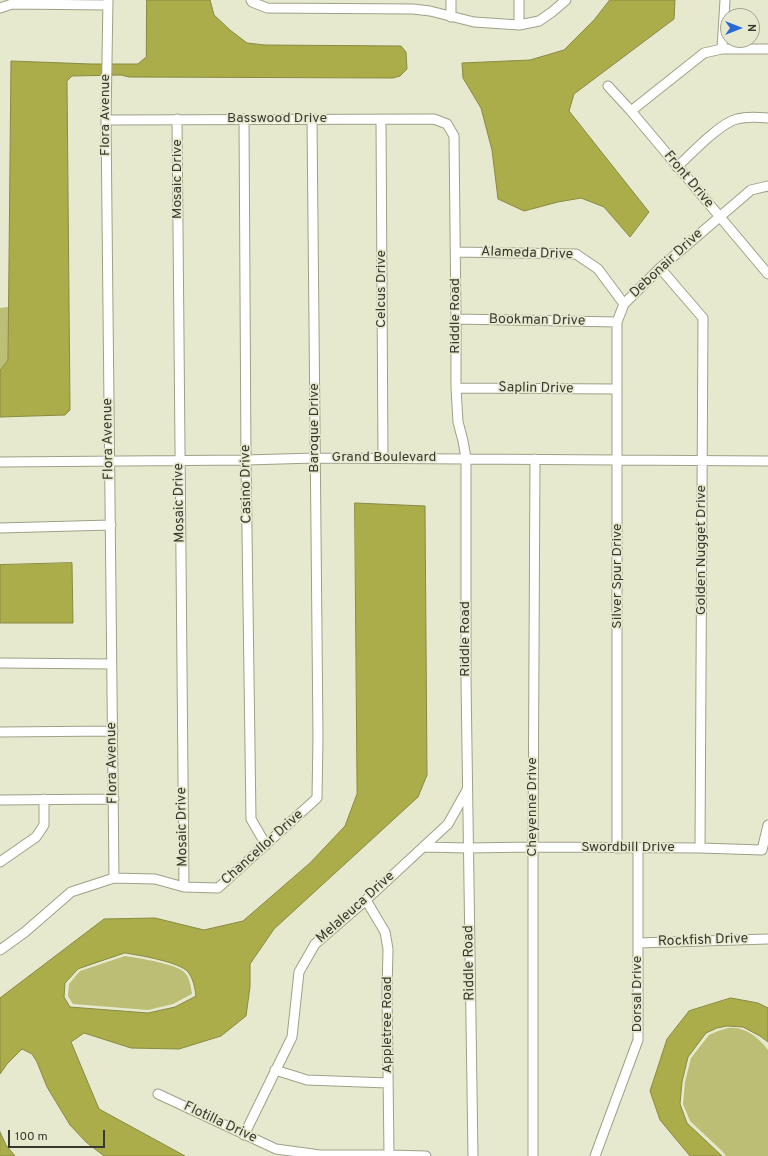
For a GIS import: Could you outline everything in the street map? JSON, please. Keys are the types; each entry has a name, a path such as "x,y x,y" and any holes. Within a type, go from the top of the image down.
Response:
{"street":[{"path":"451,0 451,17"},
{"path":"519,0 519,25"},
{"path":"252,1 267,8 314,4 382,4 430,12 474,22 519,25 538,21 566,0"},
{"path":"722,49 725,0"},
{"path":"0,8 12,4 107,3"},
{"name":"Flora Avenue","path":"107,3 106,120 114,878"},
{"path":"631,111 704,53 722,49 768,50"},
{"name":"Front Drive","path":"608,86 767,270"},
{"path":"677,167 725,124 735,119 744,117 768,118"},
{"name":"Mosaic Drive","path":"177,119 184,887"},
{"name":"Casino Drive","path":"244,119 246,460 251,819 266,845"},
{"name":"Basswood Drive","path":"106,120 434,119 447,124"},
{"name":"Baroque Drive","path":"312,120 318,737"},
{"name":"Celcus Drive","path":"381,120 382,458"},
{"name":"Riddle Road","path":"447,124 454,136 456,388 458,422 466,458 468,848 473,1156"},
{"name":"Debonair Drive","path":"624,304 660,268 719,216 751,190 768,186"},
{"name":"Alameda Drive","path":"456,252 576,254 598,269 624,304"},
{"name":"Golden Nugget Drive","path":"660,268 703,318 700,848"},
{"name":"Silver Spur Drive","path":"617,848 617,322 624,304"},
{"name":"Bookman Drive","path":"456,319 617,322"},
{"name":"Saplin Drive","path":"456,388 617,389"},
{"name":"Grand Boulevard","path":"0,462 315,458 768,461"},
{"name":"Cheyenne Drive","path":"533,1156 535,459"},
{"path":"0,528 110,525"},
{"path":"0,664 111,664"},
{"path":"0,732 113,731"},
{"name":"Chancellor Drive","path":"0,950 25,932 71,892 114,878 155,878 184,887 218,888 317,798 318,737"},
{"name":"Melaleuca Drive","path":"244,1135 292,1037 299,972 315,944 366,900 448,824 468,789"},
{"path":"0,862 36,837 44,825 44,799"},
{"path":"0,800 114,799"},
{"name":"Swordbill Drive","path":"423,847 700,848 762,850 768,825"},
{"name":"Dorsal Drive","path":"595,1156 638,1040 638,848"},
{"name":"Appletree Road","path":"366,900 385,932 388,949 387,992 389,1155"},
{"name":"Rockfish Drive","path":"638,943 768,939"},
{"path":"276,1070 307,1080 388,1082"},
{"name":"Flotilla Drive","path":"158,1094 276,1149 320,1155 426,1156"}],"green space":[{"path":"8,307 8,360 0,369 0,308"},
{"path":"125,956 157,962 181,970 188,978 192,994 173,1004 148,1010 73,1004 68,996 69,984 80,971"},
{"path":"728,1028 746,1031 756,1037 768,1050 768,1156 726,1156 690,1121 683,1104 685,1082 691,1058 709,1035"}],"shaded area":[{"path":"147,0 210,0 214,15 247,43 265,45 401,46 406,52 407,69 400,76 393,78 129,77 121,75 72,76 67,81 70,410 65,415 0,417 0,370 8,360 11,61 138,64 146,57"},
{"path":"610,0 675,0 674,19 574,94 569,111 649,212 630,237 604,207 581,198 558,202 524,211 498,199 492,150 481,108 463,78 462,63 530,60 564,50 594,20"},
{"path":"355,503 425,506 427,775 418,797 274,929 250,964 250,987 246,1016 221,1036 179,1049 131,1048 84,1033 71,1042 99,1109 185,1156 104,1156 86,1142 70,1125 47,1087 37,1062 32,1054 22,1049 7,1064 0,1074 0,998 104,919 155,918 204,930 243,921 310,863 345,826 357,794","holes":["125,953 149,957 184,968 191,977 196,996 175,1007 148,1013 70,1007 64,997 65,983 78,969"]},
{"path":"72,563 73,623 0,623 0,565"},
{"path":"731,998 758,1003 768,1008 768,1042 743,1027 727,1026 717,1028 706,1033 688,1057 682,1082 680,1104 687,1123 722,1156 690,1156 660,1120 650,1091 667,1039 689,1011"},
{"path":"0,1132 6,1145 15,1156 0,1156"}]}
